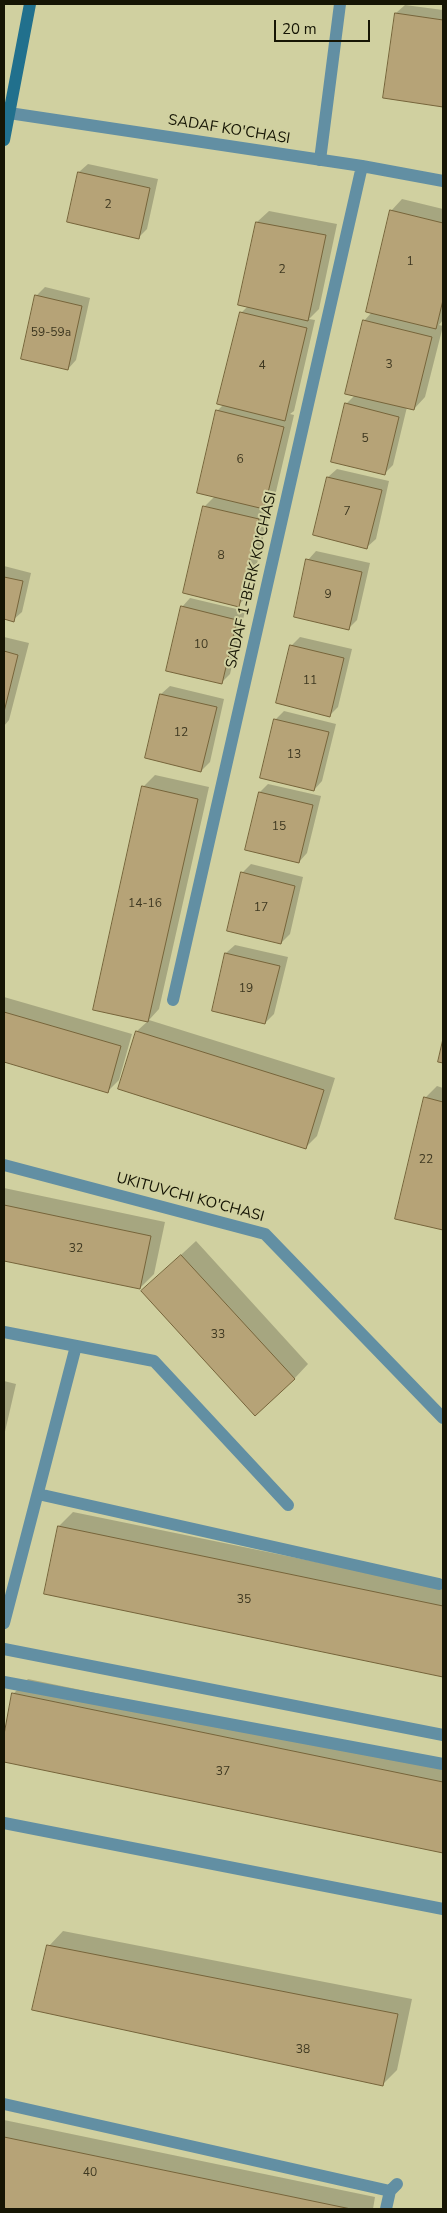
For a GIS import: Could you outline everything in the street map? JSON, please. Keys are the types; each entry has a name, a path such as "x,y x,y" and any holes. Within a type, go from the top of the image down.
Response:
{"street":[{"path":"4,140 30,4"},
{"path":"320,160 340,4"},
{"name":"SADAF KO'CHASI","path":"9,113 362,166 443,182"},
{"name":"SADAF 1-BERK KO'CHASI","path":"173,1000 362,166"},
{"name":"UKITUVCHI KO'CHASI","path":"4,1165 265,1234 443,1418"},
{"path":"4,1332 154,1361 288,1505"},
{"path":"4,1623 76,1346"},
{"path":"38,1494 439,1584"},
{"path":"4,1649 443,1735"},
{"path":"4,1682 443,1764"},
{"path":"4,1823 443,1909"},
{"path":"4,2104 394,2187 386,2209"}],"building":[{"path":"395,13 443,20 443,107 383,98"},
{"path":"78,172 150,188 139,239 67,222"},
{"path":"390,210 443,223 443,300 436,329 366,312"},
{"path":"256,222 326,235 308,321 238,305"},
{"path":"35,295 82,306 68,370 21,359"},
{"path":"240,312 307,328 285,421 217,404"},
{"path":"363,320 432,337 414,410 345,394"},
{"path":"345,403 399,417 385,475 331,462"},
{"path":"216,410 284,427 264,509 197,493"},
{"path":"327,477 382,490 367,549 313,535"},
{"path":"203,506 259,519 239,607 183,593"},
{"path":"306,559 362,572 349,630 294,617"},
{"path":"4,577 23,581 14,622 4,619"},
{"path":"181,606 237,620 222,684 166,671"},
{"path":"290,645 344,658 330,717 276,703"},
{"path":"4,651 18,655 4,712"},
{"path":"160,694 217,707 201,772 145,758"},
{"path":"274,719 329,732 314,791 260,778"},
{"path":"142,786 198,799 148,1022 93,1010"},
{"path":"259,792 313,805 299,863 245,850"},
{"path":"241,872 295,886 281,944 227,931"},
{"path":"225,953 280,966 265,1024 212,1011"},
{"path":"4,1012 121,1046 108,1093 4,1062"},
{"path":"136,1031 324,1090 306,1149 118,1089"},
{"path":"443,1039 443,1063 438,1062"},
{"path":"424,1097 443,1102 443,1230 395,1219"},
{"path":"4,1205 151,1236 140,1289 4,1261"},
{"path":"181,1255 295,1379 255,1416 141,1291"},
{"path":"58,1526 443,1606 443,1677 44,1594"},
{"path":"12,1693 443,1782 443,1853 4,1762 4,1735"},
{"path":"47,1945 398,2014 383,2086 32,2010"},
{"path":"4,2137 351,2209 8,2209 4,2208"}]}
